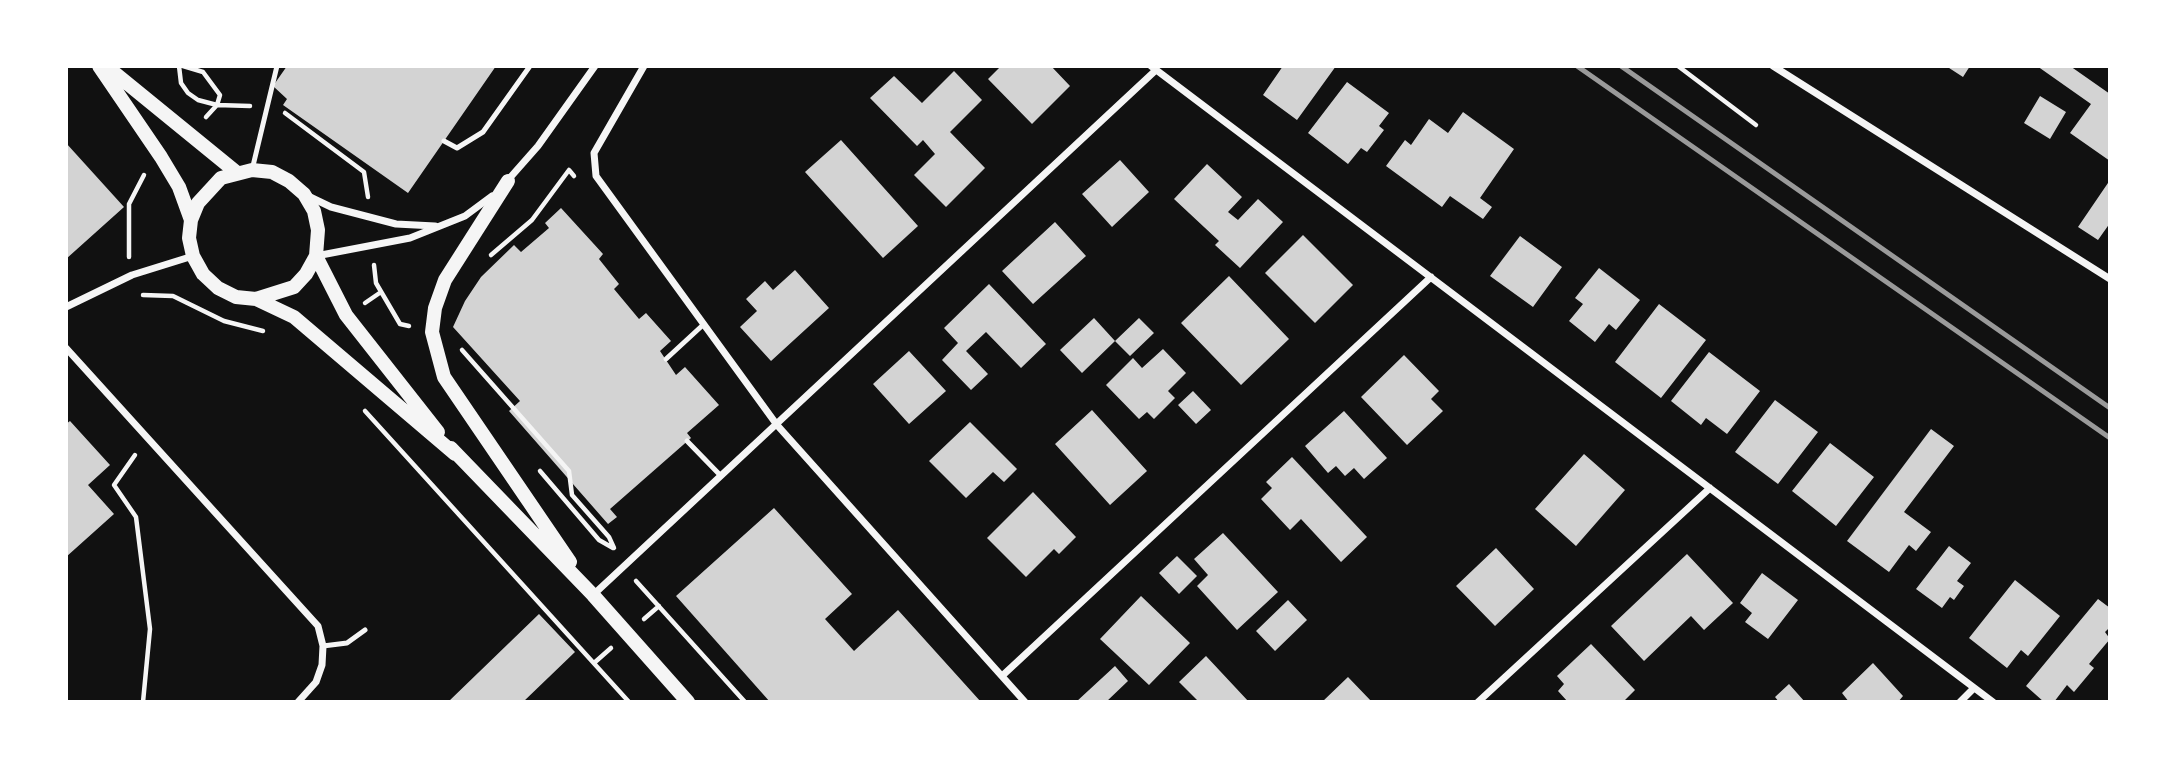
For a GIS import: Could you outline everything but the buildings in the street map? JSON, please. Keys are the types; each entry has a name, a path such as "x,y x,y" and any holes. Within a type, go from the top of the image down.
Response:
{"main road":[{"path":"99,66 162,158 179,187 191,220"},
{"path":"106,66 236,172"},
{"path":"256,299 294,287 306,274 316,256 318,230 314,211 304,194 289,181 272,172 252,170 221,178 198,203 191,220 189,238 193,256 203,274 218,288 236,297 256,299 294,317 456,454 593,595 688,702"},
{"path":"508,181 444,280 435,308 432,332 444,377 593,595"},
{"path":"316,256 352,324 456,454"}],"street":[{"path":"316,256 410,238 485,204 538,146 595,66"},
{"path":"644,66 599,142 593,160 595,170 777,425 1026,702"},
{"path":"1773,66 2109,279"},
{"path":"593,595 1154,68 1993,702"},
{"path":"304,194 331,207 396,224 439,226"},
{"path":"66,307 132,275 193,256"},
{"path":"1002,676 1430,277"},
{"path":"66,348 318,626 323,646 322,665 316,682 298,702"},
{"path":"1478,702 1710,488"},
{"path":"1960,702 1974,688"}],"lane":[{"path":"252,170 277,66"},
{"path":"444,141 457,148 483,132 530,66"},
{"path":"666,359 704,324"},
{"path":"687,441 721,476"},
{"path":"323,646 347,643 365,630"}],"path":[{"path":"1678,66 1756,125"},
{"path":"489,257 532,220 569,170 576,178 595,170"},
{"path":"139,295 173,296 224,321 266,331"},
{"path":"458,345 569,471 572,495 609,537 623,567 745,702"},
{"path":"355,401 629,702"},
{"path":"144,702 150,629 136,517 114,485 148,437"}],"railway":[{"path":"1577,66 2110,438"},
{"path":"1621,66 2110,408"}]}
